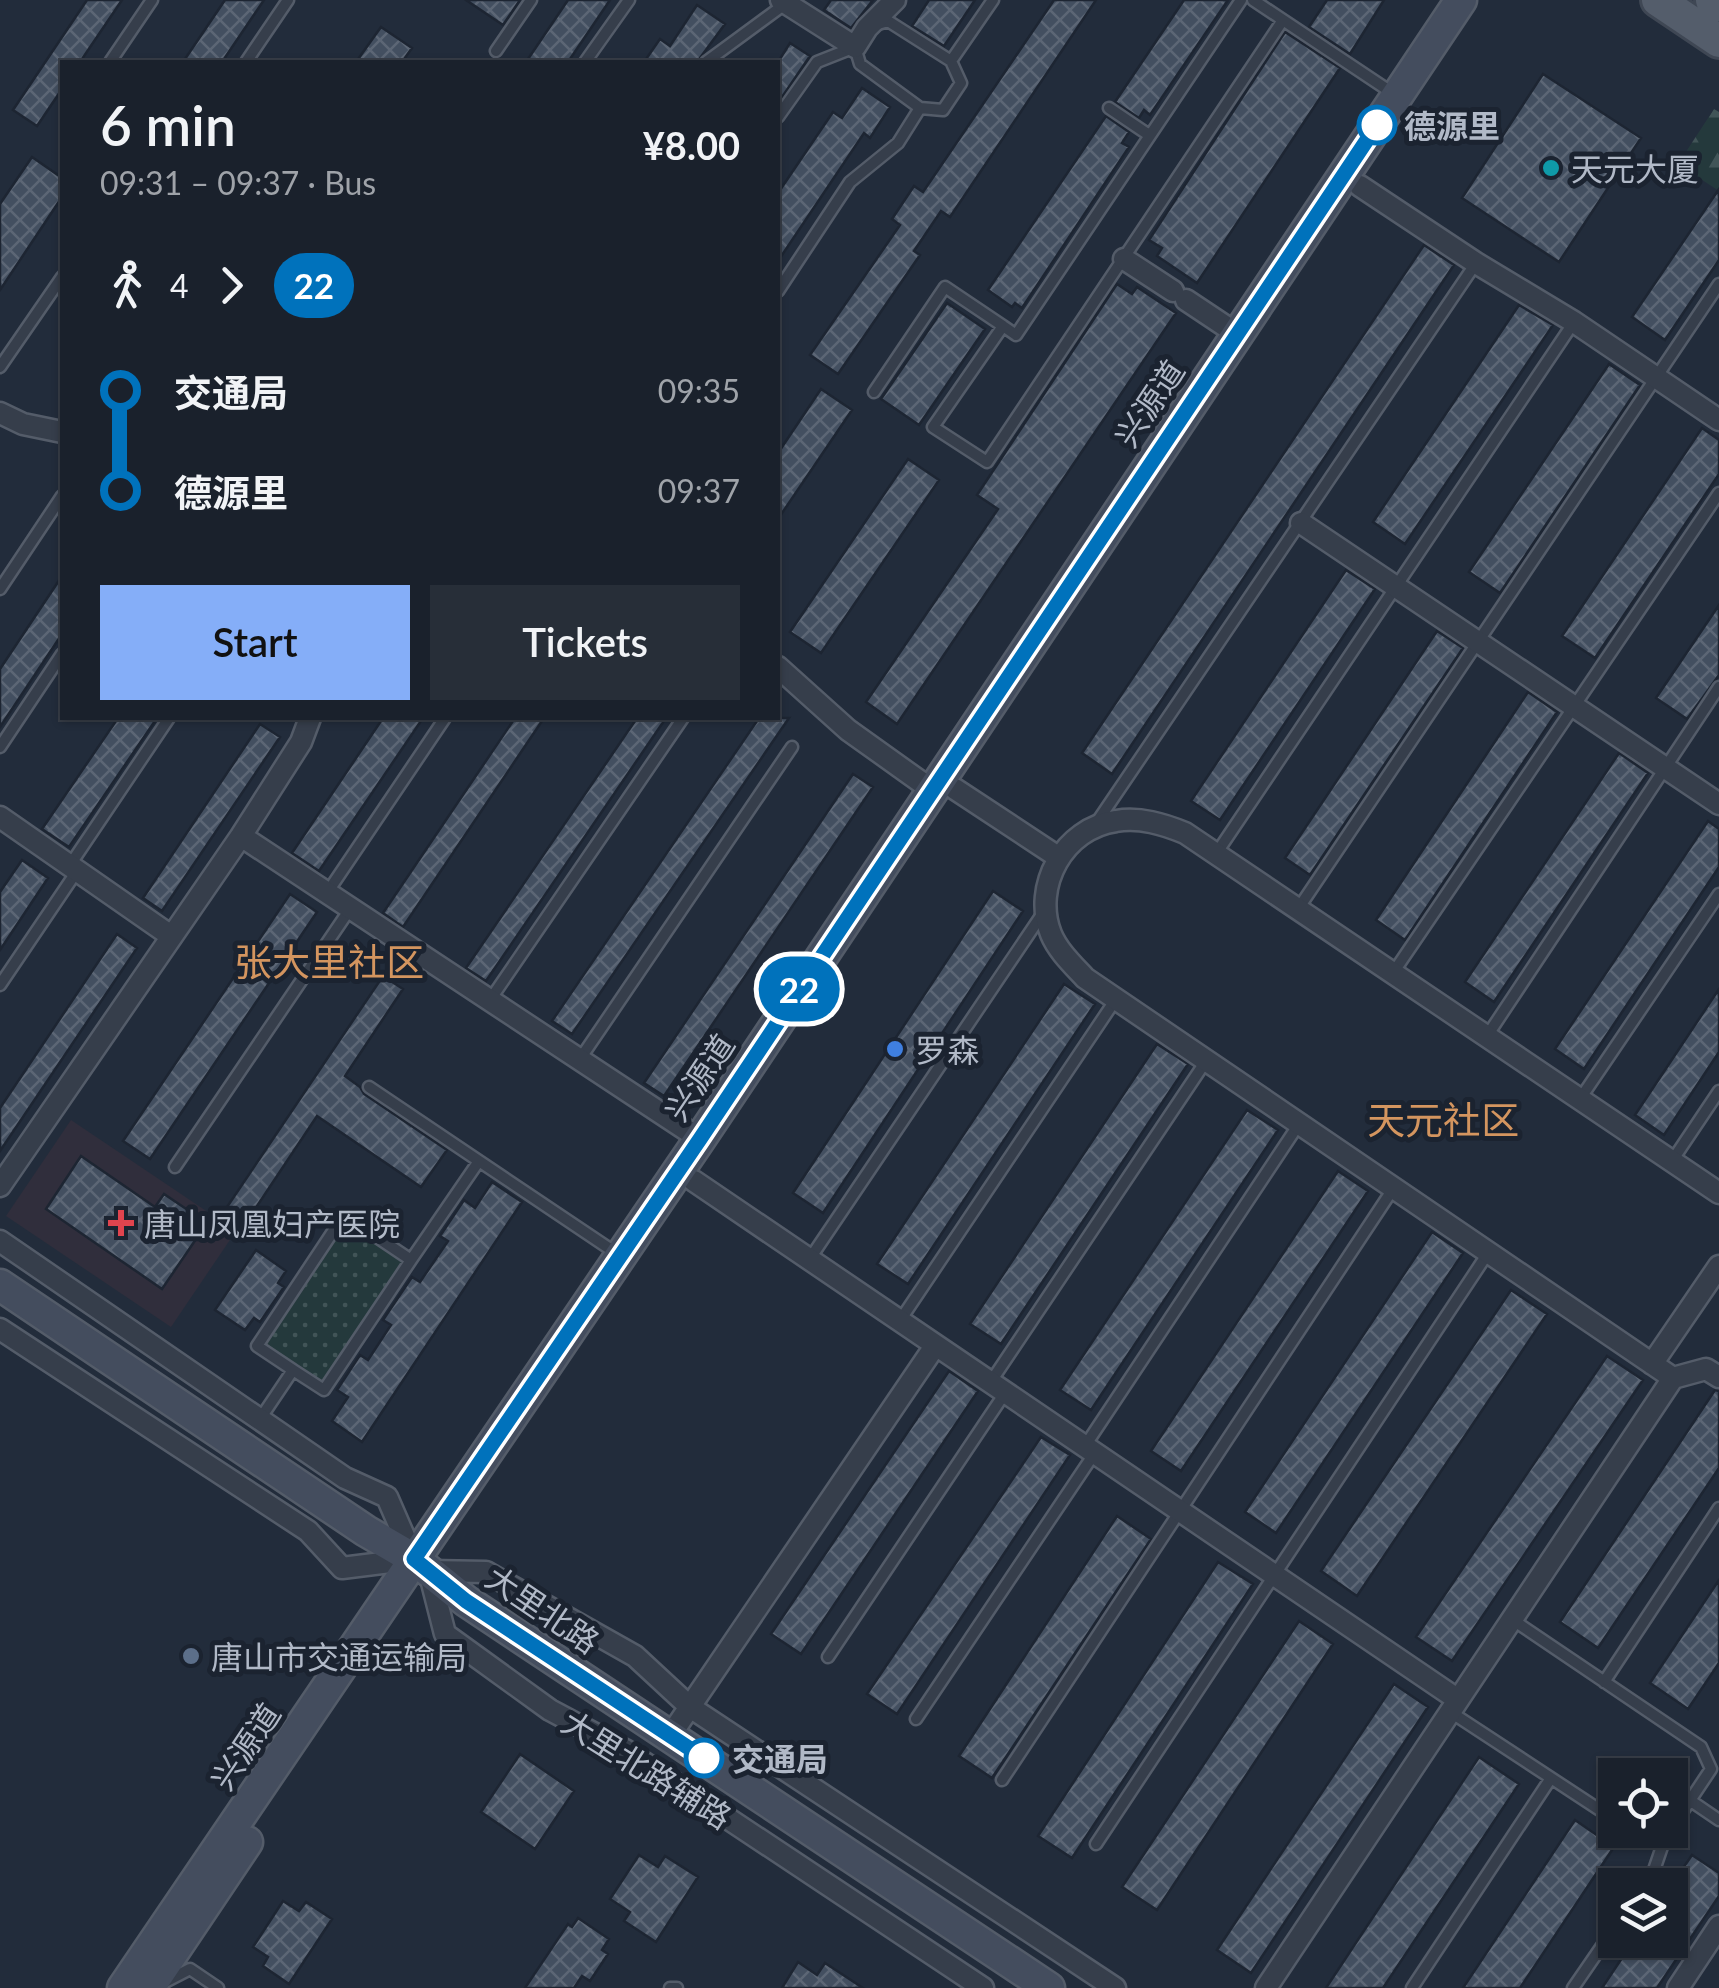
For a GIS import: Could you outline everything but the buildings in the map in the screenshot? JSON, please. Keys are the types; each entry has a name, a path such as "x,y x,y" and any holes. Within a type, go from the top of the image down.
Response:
{"main road":[{"name":"兴源道","path":"123,1988 694,1181 1237,334 1461,0"},
{"name":"兴源道","path":"152,1988 621,1256 1360,186 1482,0"},
{"path":"1658,0 1719,41"},
{"path":"1712,0 1719,5"},
{"name":"大里北路","path":"0,1286 422,1565 466,1601 1048,1988"}],"street":[{"path":"785,1 856,47 867,28 895,0"},
{"path":"1360,186 1719,420"},
{"path":"1124,259 1237,334"},
{"path":"0,413 23,424 60,432"},
{"path":"1301,523 1719,804"},
{"path":"780,669 848,730 1058,858"},
{"path":"0,1186 241,836 301,742 309,720"},
{"path":"0,818 171,936"},
{"path":"1673,1378 1085,978 1052,936 1045,909 1048,882 1058,858 1074,840 1093,828 1116,821 1162,824 1185,833 1719,1193"},
{"path":"241,836 700,1139"},
{"path":"694,1181 1273,1575 1453,1705"},
{"name":"大里北路辅路","path":"0,1241 344,1478 387,1497 422,1565 445,1634 550,1710 625,1750 983,1988"},
{"path":"1652,1364 1719,1266"},
{"path":"0,1329 308,1532 342,1568 422,1565 486,1572 635,1656 690,1707 1115,1988"},
{"path":"670,1736 935,1346"},
{"path":"1266,1988 1673,1378 1706,1369 1719,1377"},
{"path":"1678,1988 1719,1926"}],"lane":[{"path":"111,60 152,0"},
{"path":"247,60 288,0"},
{"path":"496,51 530,0"},
{"path":"586,60 629,0"},
{"path":"951,60 993,0"},
{"path":"874,392 945,288 1016,335 1240,0"},
{"path":"1254,0 1397,96"},
{"path":"709,60 785,1"},
{"path":"780,115 817,62 856,47 860,64 920,108 943,110 961,83 951,60 888,20 867,28"},
{"path":"1003,326 933,426 987,462 1283,20"},
{"path":"780,288 850,182 898,143 920,108"},
{"path":"1109,108 1149,136"},
{"path":"1093,828 1476,263"},
{"path":"0,368 60,280"},
{"path":"1298,909 1719,284"},
{"path":"1216,854 1574,322"},
{"path":"1393,973 1719,492"},
{"path":"0,589 60,499"},
{"path":"0,747 60,657"},
{"path":"1486,1036 1719,687"},
{"path":"0,985 168,720"},
{"path":"327,893 445,720"},
{"path":"490,1000 681,720"},
{"path":"580,1060 792,747"},
{"path":"1580,1100 1719,894"},
{"path":"176,1167 350,908"},
{"path":"809,1260 1045,909"},
{"path":"900,1322 1116,999"},
{"path":"828,1657 1206,1061"},
{"path":"369,1087 621,1256"},
{"path":"1672,1161 1719,1092"},
{"path":"916,1719 1299,1124"},
{"path":"411,1260 344,1215 257,1346 324,1390 479,1161"},
{"path":"1002,1780 1393,1189"},
{"path":"1096,1844 1488,1252"},
{"path":"260,1420 293,1370"},
{"path":"1604,1682 1719,1508"},
{"path":"1512,1619 1700,1747 1715,1767 1688,1805"},
{"path":"1453,1705 1598,1809"},
{"path":"1412,1988 1551,1778"},
{"path":"1691,1801 1719,1820"},
{"path":"1573,1988 1598,1952"},
{"path":"152,1988 190,1969 218,1988"}],"shaded area":[{"name":"唐山凤凰妇产医院","path":"71,1120 236,1231 171,1327 6,1216"}],"green space":[{"path":"1714,109 1719,112 1719,191 1678,164"},
{"path":"345,1221 405,1261 323,1385 263,1344"}],"bus line":[{"name":"22","path":"704,1758 466,1601 414,1559 700,1139 1377,125"}],"place":[{"name":"德源里","path":"1377,125"},
{"name":"天元大厦","path":"1551,168"},
{"name":"罗森","path":"895,1049"},
{"name":"唐山凤凰妇产医院","path":"121,1223"},
{"name":"唐山市交通运输局","path":"191,1656"},
{"name":"交通局","path":"704,1758"}],"district":[{"name":"张大里社区","path":"329,961"},
{"name":"天元社区","path":"1443,1119"}]}
